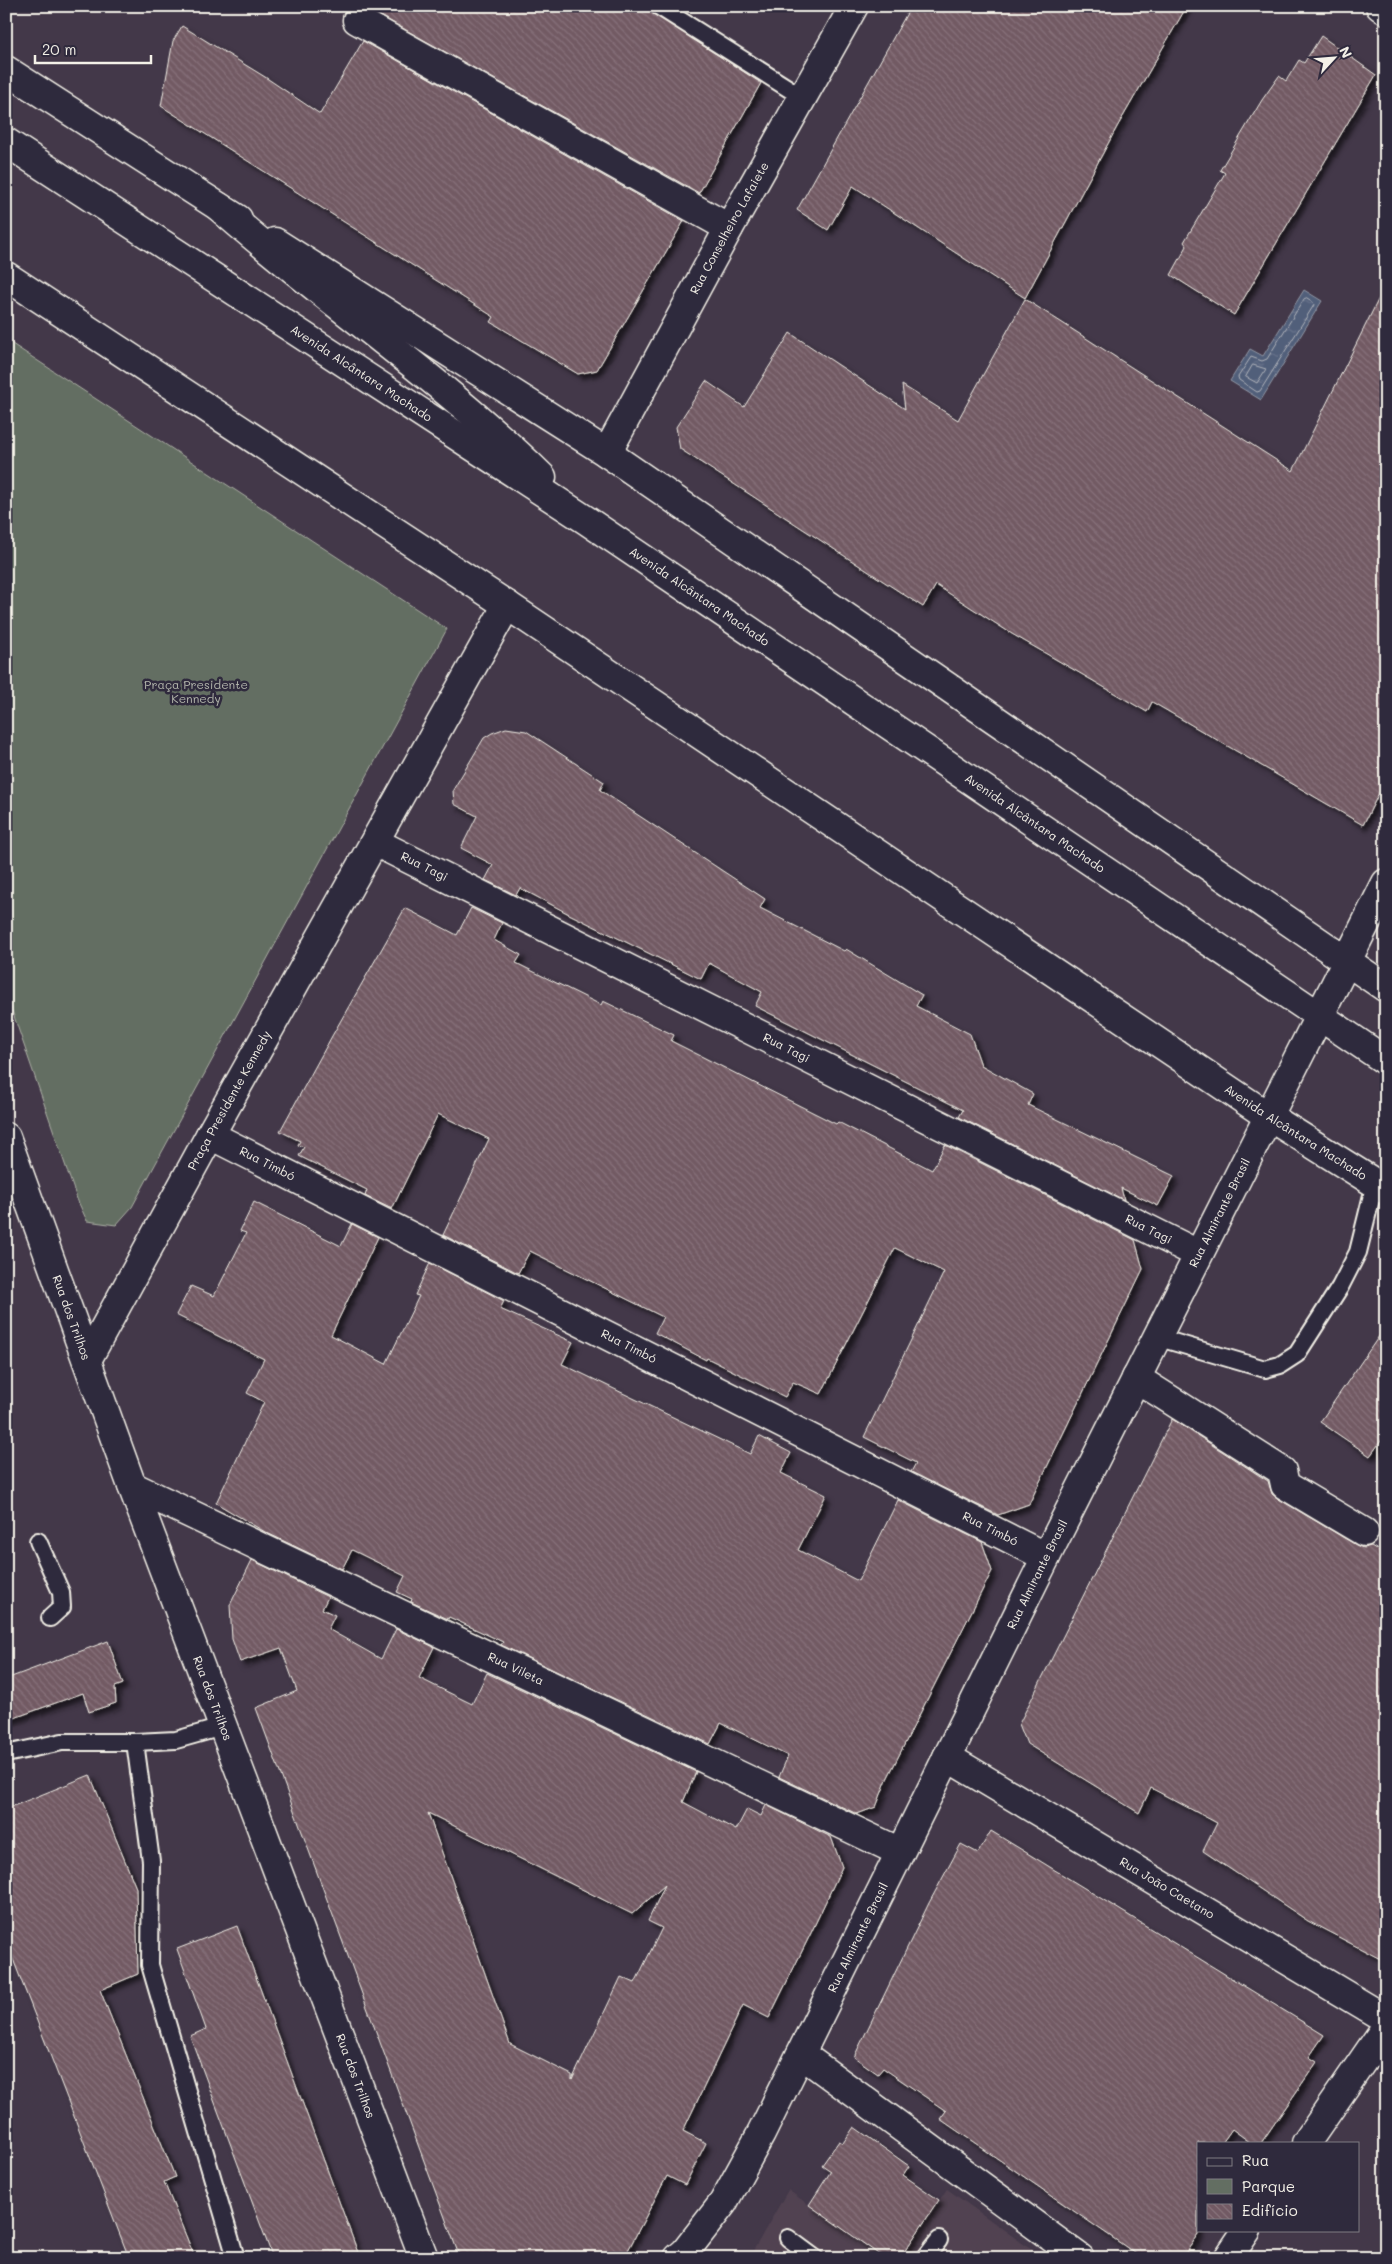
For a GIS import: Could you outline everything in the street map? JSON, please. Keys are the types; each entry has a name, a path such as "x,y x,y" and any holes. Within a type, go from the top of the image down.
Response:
{"main road":[{"name":"Rua Conselheiro Lafaiete","path":"608,452 729,228 854,6"},
{"path":"1380,6 1386,10"},
{"path":"357,20 729,228"},
{"path":"6,70 219,207 608,452 1386,988"},
{"name":"Avenida Alcântara Machado","path":"6,142 586,520 1386,1061"},
{"path":"219,207 264,247 484,422 586,520"},
{"name":"Avenida Alcântara Machado","path":"6,276 506,606 1268,1116 1380,1186"},
{"name":"Praça Presidente Kennedy","path":"87,1360 210,1135 506,606"},
{"name":"Rua Tagi","path":"375,842 1198,1254"},
{"name":"Rua Almirante Brasil","path":"678,2258 685,2252 723,2203 761,2134 1046,1557 1386,883"},
{"name":"Rua Timbó","path":"210,1135 1046,1557"},
{"name":"Rua dos Trilhos","path":"6,1137 132,1486 424,2258"},
{"path":"1136,1378 1282,1471 1285,1485 1364,1532"},
{"name":"Rua Vileta","path":"132,1486 900,1852"},
{"name":"Rua João Caetano","path":"947,1757 1386,2020"},
{"path":"1307,2142 1386,2027"},
{"path":"801,2054 1080,2258"},
{"path":"1228,2258 1245,2232"}],"lane":[{"path":"658,6 802,97"},
{"path":"1156,1337 1265,1369 1280,1365 1297,1354 1340,1287 1358,1252 1380,1186"},
{"path":"38,1541 61,1592 62,1607 50,1618"},
{"path":"6,1754 62,1742 176,1740 222,1727"},
{"path":"135,1742 151,1861 150,1965 236,2258"},
{"path":"788,2238 815,2258"},
{"path":"925,2258 939,2240"}],"shaded area":[{"path":"947,2189 1043,2258 900,2258"},
{"path":"788,2190 884,2258 749,2258"}],"green space":[{"name":"Praça Presidente Kennedy","path":"6,340 447,629 132,1207 116,1225 87,1221 77,1199 6,993"}],"water":[{"path":"1304,290 1322,301 1261,400 1230,381 1250,349 1263,356"}],"building":[{"path":"384,6 642,6 761,83 699,193 379,15"},
{"path":"911,6 1187,6 1117,127 1025,298 853,186 828,230 797,210"},
{"path":"182,26 265,77 320,114 363,41 684,221 597,370 578,374 491,322 494,317 161,106 173,41"},
{"path":"1321,36 1376,75 1234,315 1171,275 1187,246 1184,242 1225,173 1220,170 1262,100 1279,76 1286,81 1299,60 1304,63"},
{"path":"1386,284 1386,779 1363,825 1152,702 1147,712 1012,634 936,585 923,607 680,449 676,427 706,381 744,407 790,333 905,409 902,385 958,420 1025,299 1293,471"},
{"path":"506,728 526,731 604,782 600,790 765,899 760,908 844,951 846,949 922,995 916,1006 970,1034 981,1065 1033,1094 1028,1105 1174,1176 1158,1206 1121,1188 1124,1200 959,1117 963,1110 755,1006 762,992 709,963 701,979 520,888 516,895 485,880 493,865 461,848 477,816 454,804 453,790 484,738"},
{"path":"405,908 457,935 471,908 502,923 494,940 521,955 516,963 601,1005 603,1001 674,1035 671,1041 836,1124 838,1122 932,1170 945,1145 1135,1240 1143,1269 1029,1504 998,1515 911,1472 916,1463 864,1437 944,1272 895,1248 821,1394 793,1382 785,1397 707,1358 706,1360 655,1333 663,1317 530,1251 518,1273 443,1235 489,1139 438,1114 392,1209 365,1196 367,1190 299,1156 304,1147 298,1145 300,1141 280,1131"},
{"path":"254,1202 341,1246 352,1224 378,1237 331,1335 386,1364 419,1296 415,1295 430,1263 504,1301 500,1309 573,1342 562,1364 750,1454 759,1436 791,1453 781,1473 826,1495 798,1550 858,1581 898,1500 982,1542 992,1571 887,1779 876,1807 857,1814 779,1777 788,1756 721,1723 710,1744 501,1645 503,1642 411,1602 412,1599 397,1592 405,1576 352,1550 342,1569 265,1532 216,1503 264,1402 247,1393 264,1359 176,1315 191,1286 214,1296 246,1233 240,1231"},
{"path":"1386,1326 1386,1434 1370,1456 1320,1422"},
{"path":"1172,1419 1268,1481 1272,1494 1277,1498 1356,1545 1363,1548 1371,1546 1386,1555 1386,1962 1308,1921 1203,1851 1217,1823 1151,1788 1139,1813 1027,1744 1019,1724"},
{"path":"252,1560 328,1597 322,1609 335,1615 328,1629 381,1659 396,1629 434,1647 419,1678 472,1704 487,1673 696,1772 683,1802 736,1830 747,1809 761,1816 766,1805 831,1837 842,1867 810,1935 769,2018 743,2005 683,2131 706,2143 685,2185 667,2176 624,2258 460,2258 256,1708 297,1691 281,1648 240,1662 232,1639 230,1605","holes":["428,1813 632,1914 665,1885 648,1921 662,1928 635,1983 621,1977 572,2080 572,2075 510,2044"]},
{"path":"108,1641 123,1684 115,1687 116,1703 89,1712 83,1693 6,1721 6,1679"},
{"path":"90,1775 136,1888 138,1974 100,1990 175,2177 164,2182 195,2258 129,2258 6,1941 6,1809"},
{"path":"991,1831 1324,2035 1309,2057 1317,2062 1262,2142 1250,2142 1232,2129 1223,2142 1197,2142 1198,2235 1182,2258 1142,2258 940,2119 946,2111 883,2068 878,2074 854,2057 929,1903 961,1844 978,1853"},
{"path":"237,1926 360,2258 273,2258 190,2036 206,2029 177,1949"},
{"path":"854,2127 909,2166 903,2175 939,2200 900,2258 884,2258 809,2205 831,2171 822,2165 839,2141 843,2143"}]}
